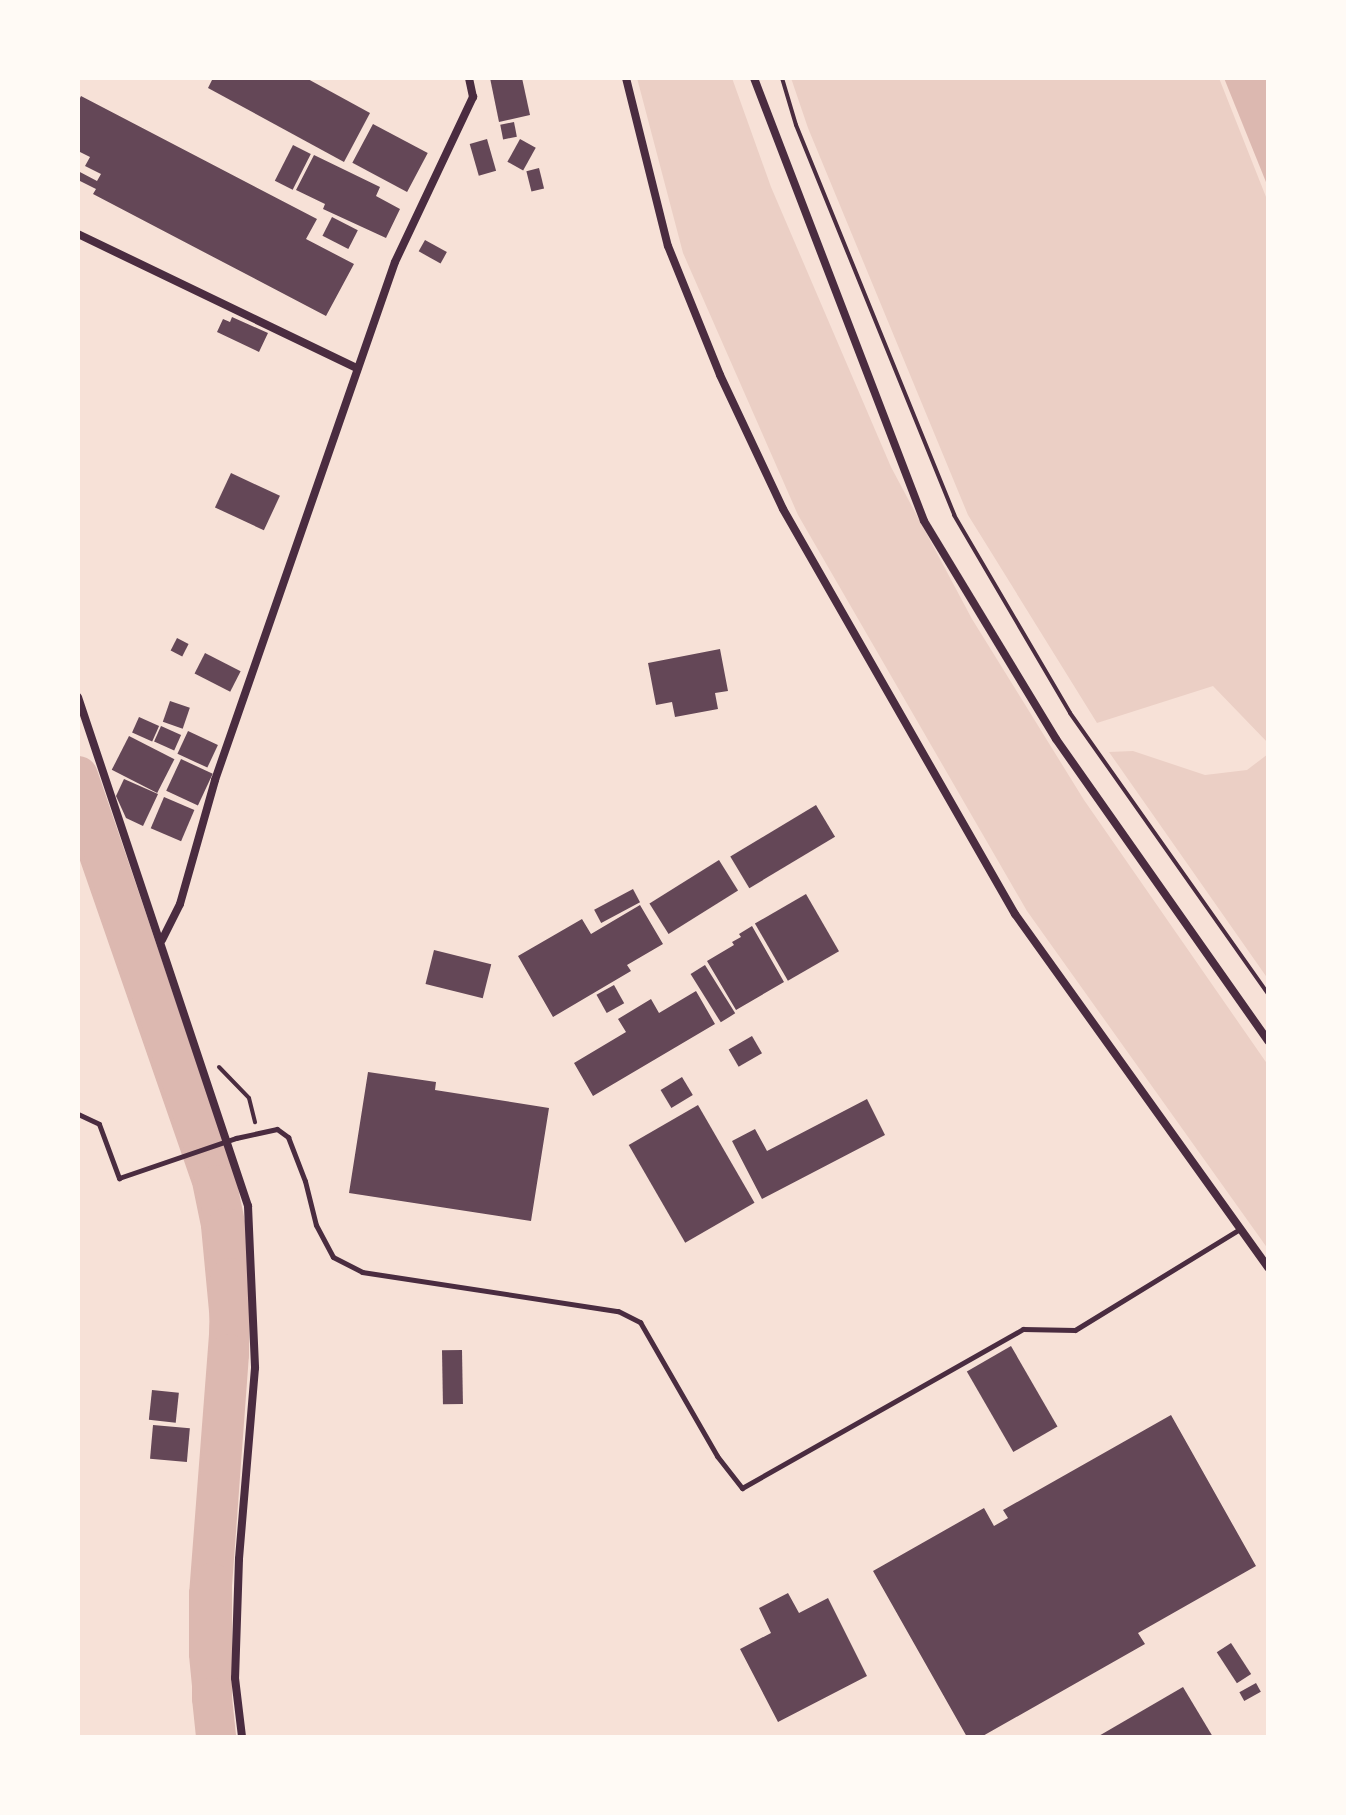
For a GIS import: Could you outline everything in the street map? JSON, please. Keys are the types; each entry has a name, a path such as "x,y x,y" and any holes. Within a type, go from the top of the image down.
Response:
{"street":[{"path":"162,940 180,904 215,780 395,262 473,97 469,78"},
{"path":"626,78 668,246 720,375 783,509 1015,914 1268,1268"},
{"path":"754,78 924,521 1056,739 1268,1041"},
{"path":"78,234 357,368"},
{"path":"78,697 145,908 162,940 249,1220 255,1368 239,1559 235,1678 242,1737"}],"lane":[{"path":"78,1114 99,1124 119,1178 236,1138 277,1129 288,1137 305,1181 316,1225 333,1257 362,1272 618,1311 640,1322 717,1456 742,1488 1023,1329 1075,1330 1240,1229"}],"path":[{"path":"782,78 796,125 954,515 1070,713 1268,994"},
{"path":"217,1065 249,1098 258,1132"}],"shaded area":[{"path":"637,78 732,78 771,187 891,467 972,619 1084,800 1268,1065 1268,1249 1027,911 798,515 683,253"},
{"path":"791,78 1219,78 1268,202 1268,743 1213,686 1097,723 968,515 808,128"},
{"path":"1224,78 1268,78 1268,187"},
{"path":"1133,751 1205,775 1247,770 1268,754 1268,979 1109,752"}],"building":[{"path":"213,78 306,78 370,113 344,162 208,88"},
{"path":"490,78 522,78 530,115 499,122"},
{"path":"81,96 317,219 306,239 354,264 326,316 93,194 96,189 78,180 78,171 97,181 101,174 85,166 90,157 78,151 78,102"},
{"path":"514,122 517,137 503,139 500,125"},
{"path":"373,124 428,153 407,192 352,163"},
{"path":"487,139 496,171 479,176 470,144"},
{"path":"520,139 536,148 523,170 507,162"},
{"path":"293,145 311,154 293,190 275,181"},
{"path":"314,155 380,187 376,196 400,209 386,238 323,209 325,204 296,190"},
{"path":"539,168 544,188 531,192 526,171"},
{"path":"332,217 358,230 348,249 322,236"},
{"path":"425,240 447,252 441,263 419,251"},
{"path":"232,317 268,333 259,352 217,332 223,319 230,322"},
{"path":"231,473 280,496 264,530 215,507"},
{"path":"177,638 189,644 182,656 171,650"},
{"path":"720,649 728,691 715,693 718,709 675,717 672,702 656,705 648,663"},
{"path":"205,653 241,671 230,692 195,673"},
{"path":"170,701 190,708 183,729 163,722"},
{"path":"139,717 159,726 152,741 132,733"},
{"path":"161,726 181,735 174,750 154,742"},
{"path":"188,731 218,745 207,768 177,754"},
{"path":"129,736 174,759 157,793 112,770"},
{"path":"181,759 213,774 198,806 166,791"},
{"path":"124,779 158,794 143,826 126,818 116,796"},
{"path":"164,797 194,810 181,841 151,828"},
{"path":"816,805 835,837 749,888 730,857"},
{"path":"719,860 738,891 669,934 649,903"},
{"path":"633,889 640,902 601,923 594,910"},
{"path":"806,894 839,951 788,981 755,923"},
{"path":"640,905 663,944 627,965 631,971 553,1017 518,956 582,919 591,934"},
{"path":"752,926 784,982 736,1010 707,961 734,945 732,942 741,937 739,934"},
{"path":"434,950 491,964 483,998 426,984"},
{"path":"705,965 735,1013 721,1022 691,974"},
{"path":"614,985 624,1003 607,1013 597,995"},
{"path":"696,991 715,1024 593,1096 574,1063 626,1032 618,1019 651,999 659,1013"},
{"path":"752,1036 762,1053 739,1067 729,1050"},
{"path":"368,1072 436,1082 435,1090 549,1108 531,1221 349,1193"},
{"path":"682,1077 693,1095 671,1108 661,1090"},
{"path":"867,1099 885,1135 762,1199 732,1141 755,1129 767,1151"},
{"path":"698,1105 755,1203 685,1243 629,1145"},
{"path":"1011,1346 1058,1427 1013,1452 967,1372"},
{"path":"442,1350 462,1350 463,1404 443,1404"},
{"path":"152,1390 179,1393 176,1423 149,1420"},
{"path":"1171,1415 1256,1566 1138,1633 1145,1644 981,1737 967,1737 873,1571 984,1508 994,1526 1008,1518 1003,1510"},
{"path":"153,1425 190,1428 187,1462 150,1459"},
{"path":"788,1593 799,1613 828,1598 867,1676 778,1722 740,1649 771,1633 759,1608"},
{"path":"1231,1643 1251,1674 1237,1683 1217,1652"},
{"path":"1256,1683 1261,1692 1244,1701 1239,1692"},
{"path":"1183,1687 1213,1737 1097,1737"}],"waterway":[{"path":"78,776 217,1185 226,1228 230,1278 229,1354 212,1583 212,1698 216,1737"},
{"path":"78,845 195,1182 204,1226 213,1321 192,1591 192,1655 200,1737"}]}
